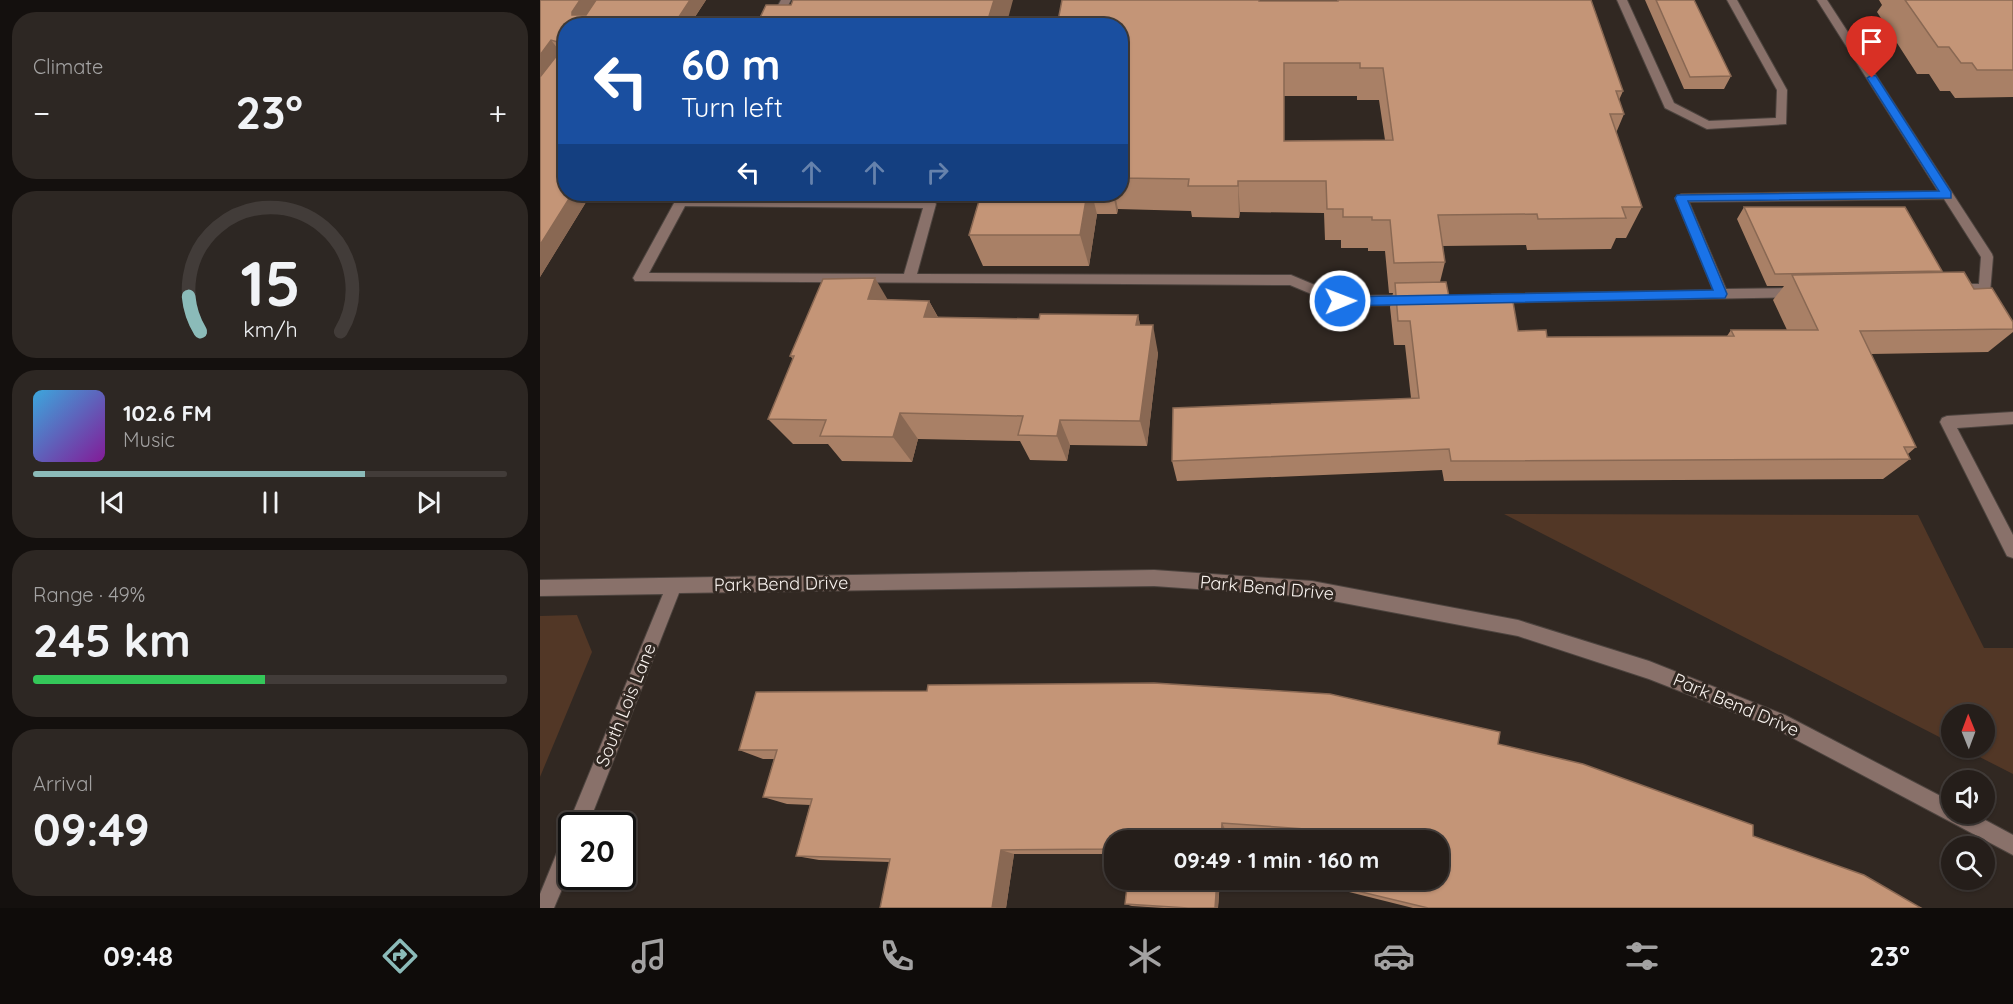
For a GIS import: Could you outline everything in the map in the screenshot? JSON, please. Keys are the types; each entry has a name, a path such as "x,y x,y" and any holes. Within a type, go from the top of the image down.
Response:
{"street":[{"path":"776,18 786,0"},
{"path":"1622,0 1669,105 1707,125 1782,121 1782,90 1732,0"},
{"path":"1822,0 1987,257 1988,293 1949,290"},
{"path":"1721,294 1681,198 1947,195"},
{"path":"681,201 640,278 1291,280 1340,301 1424,300"},
{"path":"806,201 930,204 909,279"},
{"path":"1483,299 1817,292"},
{"path":"2013,418 1947,422 2013,551"},
{"name":"Park Bend Drive","path":"540,588 1154,578 1312,589 1518,628 1649,670 1779,721 1941,807"},
{"name":"South Lois Lane","path":"583,812 674,586"},
{"name":"Park Bend Drive","path":"1973,824 2013,845"},
{"path":"544,908 558,874"}],"shaded area":[{"path":"1504,514 1918,515 1984,648 2013,648 2013,774 1982,758 1995,758 1995,704 1941,704 1941,738"},
{"path":"577,615 592,652 540,777 540,616"}],"building":[{"path":"540,0 580,0 572,15 586,15 596,0 690,0 678,18 558,18 558,42 551,40 540,55"},
{"path":"793,0 994,0 988,18 760,18 766,5 791,5"},
{"path":"1062,0 1591,0 1623,91 1616,91 1624,114 1610,114 1642,207 1622,207 1626,218 1538,219 1537,214 1438,215 1445,262 1394,263 1390,220 1372,220 1372,217 1343,217 1343,209 1327,209 1326,181 1238,181 1238,186 1188,186 1189,179 1128,178 1128,18 1059,18","holes":["1284,63 1360,63 1360,68 1383,68 1393,140 1284,141"]},
{"path":"1656,0 1694,0 1731,76 1690,77"},
{"path":"1905,0 2013,0 2013,70 1977,70 1972,63 1961,63 1949,47 1938,47"},
{"path":"558,54 558,201 568,201 540,245 540,77"},
{"path":"979,201 1086,201 1080,235 969,235"},
{"path":"1744,207 1905,207 1942,271 1775,274"},
{"path":"1964,272 1974,289 1992,288 2013,322 2013,329 1860,331 1916,447 1904,447 1910,459 1451,461 1449,449 1172,461 1173,408 1419,398 1410,321 1398,321 1395,283 1446,282 1449,297 1512,296 1518,331 1546,330 1547,337 1734,336 1731,330 1818,330 1792,275"},
{"path":"875,278 868,299 929,301 924,317 1039,319 1040,314 1138,315 1136,325 1153,325 1140,421 1060,420 1057,436 1018,435 1023,416 900,413 893,437 820,436 826,420 768,419 794,356 790,356 823,279"},
{"path":"1154,683 1330,694 1500,732 1498,744 1583,764 1753,825 1753,836 1864,875 1921,908 1428,908 1353,890 1449,890 1449,830 1319,830 1222,823 1222,830 1104,830 1104,849 1001,850 992,908 880,908 890,859 796,856 812,799 763,797 777,750 739,750 756,692 927,691 928,685"},
{"path":"1127,890 1216,890 1215,908 1125,904"}],"route":[{"path":"1340,301 1721,294 1681,198 1947,195 1872,78"}]}
